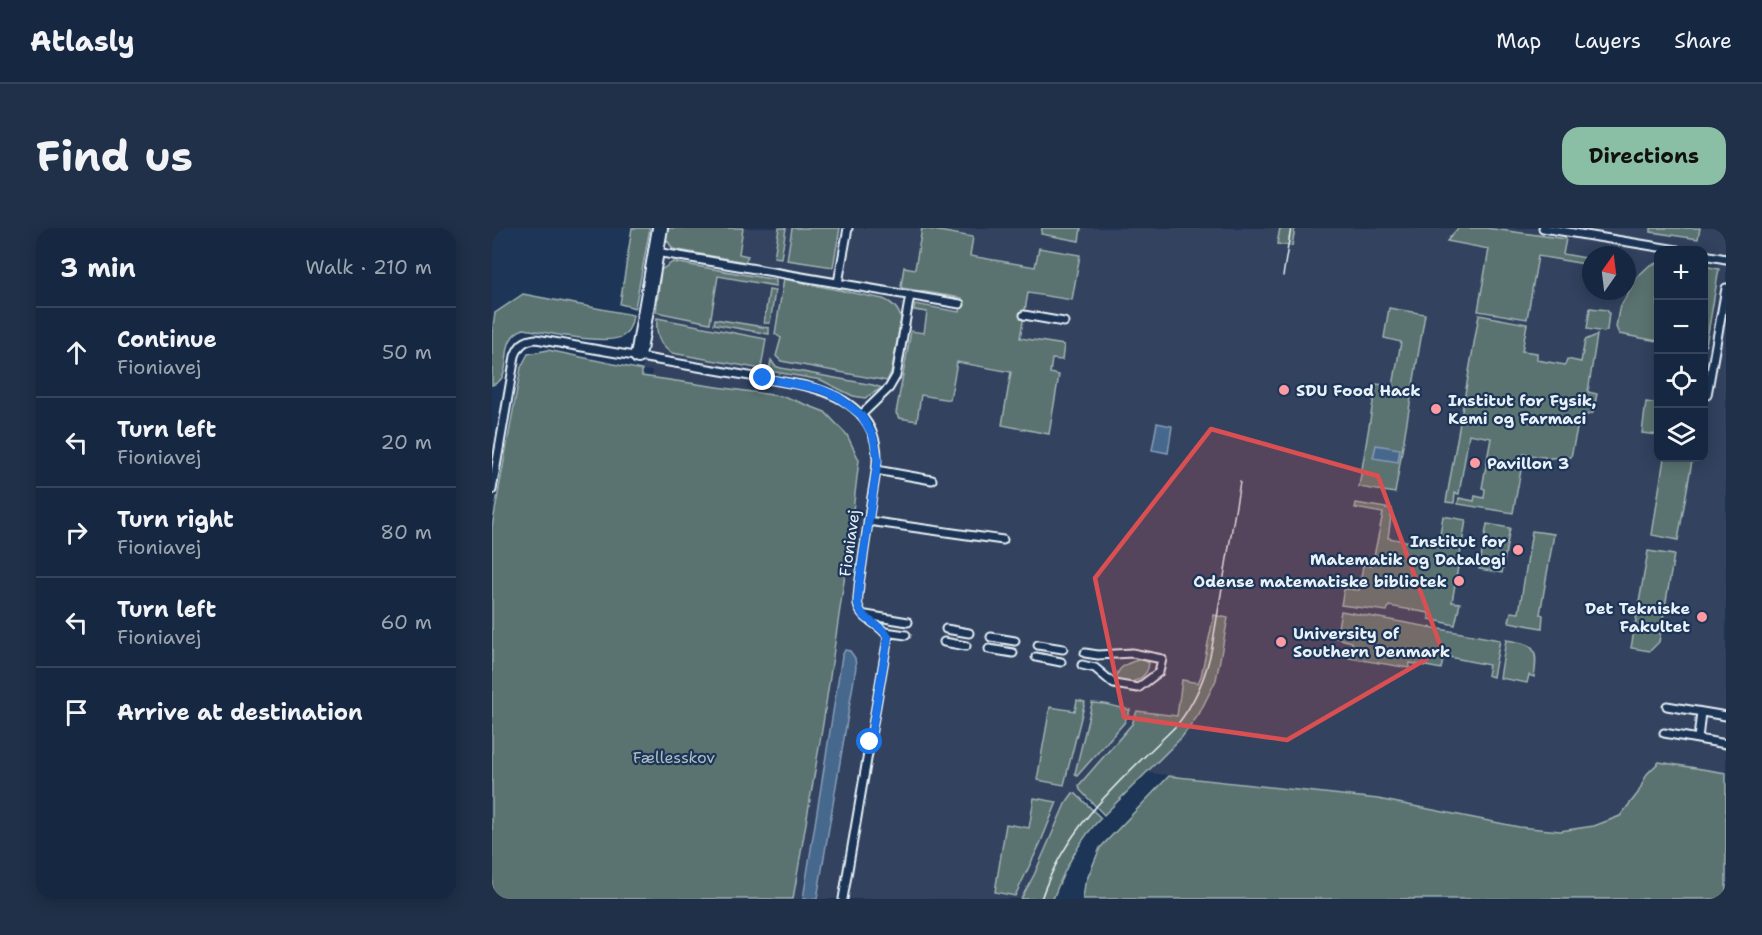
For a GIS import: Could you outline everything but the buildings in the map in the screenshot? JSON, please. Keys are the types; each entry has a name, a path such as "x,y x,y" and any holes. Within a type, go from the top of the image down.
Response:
{"street":[{"path":"638,356 660,228"}],"lane":[{"path":"838,283 848,228"},
{"path":"1543,228 1654,246"},
{"path":"656,252 960,304"},
{"path":"1708,256 1726,259"},
{"path":"1708,389 1726,288"},
{"path":"861,415 889,388 896,375 910,295"},
{"path":"1024,315 1064,322"},
{"name":"Fioniavej","path":"492,490 515,356 524,342 536,339 820,389 838,397 861,415 873,436 878,459 859,585 858,605 863,614"},
{"path":"876,470 932,480"},
{"path":"868,521 1003,540"},
{"path":"863,614 908,622"},
{"path":"843,899 888,637 863,614"},
{"path":"946,629 969,633"},
{"path":"885,632 906,635"},
{"path":"991,637 1015,641"},
{"path":"944,642 966,646"},
{"path":"1038,645 1063,649"},
{"path":"989,649 1013,653"},
{"path":"1082,665 1095,668 1114,684 1138,688 1160,672 1162,658 1132,653 1098,655 1085,653"},
{"path":"1036,657 1061,662"},
{"path":"1667,706 1726,716"},
{"path":"1698,739 1701,712"},
{"path":"1664,733 1726,744"}],"highlighted area":[{"path":"1211,429 1378,476 1442,650 1287,740 1124,717 1095,578"}],"shaded area":[{"name":"University of Southern Denmark","path":"667,228 1726,228 1726,773 1659,762 1647,774 1638,793 1620,816 1594,826 1560,831 1519,827 1378,799 1105,768 1038,875 1033,899 793,899 823,724 859,460 786,397 652,377 652,371 642,370"},
{"path":"1157,423 1172,426 1168,453 1152,450"},
{"path":"1376,445 1400,449 1398,462 1373,458"},
{"path":"845,650 850,651 855,658 856,667 817,899 803,899 842,656"}],"green space":[{"path":"632,228 650,228 635,308 620,304"},
{"path":"667,228 743,228 739,254 748,256 745,262 673,249 665,237"},
{"path":"779,228 786,228 781,258 774,257"},
{"path":"792,228 840,228 833,267 787,260"},
{"path":"922,228 973,237 970,256 1035,267 1039,248 1080,255 1072,300 1028,293 1020,338 1064,345 1062,360 1052,359 1050,373 1059,375 1049,434 1002,425 1011,372 957,362 950,400 921,395 917,421 899,418 896,413 911,331 924,333 927,312 914,310 915,304 959,312 962,298 902,288 904,267 915,269"},
{"path":"1042,228 1081,228 1079,241 1041,234"},
{"path":"1280,228 1295,228 1292,246 1277,244"},
{"path":"1458,228 1486,228 1566,239 1563,254 1582,257 1582,263 1538,256 1527,319 1478,311 1489,249 1447,241"},
{"path":"1651,228 1700,228 1698,239 1651,232"},
{"path":"673,262 776,280 776,286 718,276 710,323 656,312 661,270"},
{"path":"1654,264 1654,340 1619,334 1616,327 1619,309 1624,300 1636,300 1636,279"},
{"path":"1708,267 1719,269 1708,333"},
{"path":"784,279 890,302 899,312 901,319 892,370 887,381 781,361 776,356 781,338 775,334"},
{"path":"769,290 775,291 770,323 764,323"},
{"path":"523,294 633,315 632,321 623,336 604,340 524,329 515,334 510,341 503,375 492,385 492,333 495,313"},
{"path":"1389,308 1425,314 1395,493 1359,487 1376,384 1393,386 1401,342 1384,338"},
{"path":"1590,308 1607,310 1609,313 1607,330 1604,332 1587,329"},
{"path":"1479,315 1527,324 1522,351 1537,353 1537,360 1565,365 1567,359 1581,362 1585,340 1597,335 1588,392 1597,394 1593,413 1580,414 1571,457 1550,458 1549,461 1544,460 1545,457 1524,454 1513,513 1458,504 1459,498 1474,501 1475,496 1484,498 1485,489 1482,488 1491,438 1469,434 1459,494 1455,493 1454,503 1446,502"},
{"path":"657,318 766,339 761,369 672,353 659,338"},
{"path":"715,319 769,328 769,334 714,324"},
{"name":"Fællesskov","path":"548,350 642,370 642,376 786,397 825,412 847,435 859,460 823,724 793,899 492,899 492,527 521,367 528,354"},
{"path":"771,360 775,366 781,368 882,388 865,398 853,396 821,380 769,371"},
{"path":"1646,402 1654,403 1654,434 1642,433"},
{"path":"1663,462 1692,462 1678,540 1652,535"},
{"path":"1356,503 1392,509 1388,538 1438,547 1443,516 1466,520 1452,602 1460,603 1455,625 1429,619 1429,613 1389,606 1387,611 1341,605 1344,589 1359,590 1363,565 1372,566 1383,513 1355,508"},
{"path":"1487,524 1510,528 1502,573 1479,569"},
{"path":"1532,531 1554,534 1540,614 1543,615 1542,628 1509,622 1511,612 1519,613"},
{"path":"1648,551 1674,555 1659,642 1650,651 1631,648"},
{"path":"1341,611 1500,640 1493,677 1487,675 1489,665 1444,656 1441,669 1410,663 1409,668 1349,658 1352,642 1336,638"},
{"path":"1214,615 1228,618 1216,680 1199,714 1182,737 1104,815 1080,790 1079,785 1132,724 1137,711 1177,716 1182,680 1198,683 1201,676"},
{"path":"1506,640 1523,643 1535,653 1534,677 1529,675 1527,683 1500,678"},
{"path":"1138,660 1149,663 1142,677 1133,682 1117,680 1120,669"},
{"path":"1077,700 1085,702 1064,785 1037,780 1050,707 1075,711"},
{"path":"1092,703 1130,710 1124,723 1077,776 1075,773"},
{"path":"1659,762 1726,773 1726,899 1083,899 1085,884 1100,848 1169,776 1378,799 1519,827 1560,831 1594,826 1620,816 1638,793 1647,774"},
{"path":"1073,793 1101,818 1073,856 1053,899 1021,899 1065,804"},
{"path":"1034,798 1057,802 1015,896 995,892 1006,824 1029,828"}],"tram line":[{"path":"1283,276 1291,228"},
{"path":"1041,899 1052,872 1081,825 1117,784 1177,725 1190,707 1207,668 1212,647 1240,482"}],"place":[{"name":"SDU Food Hack","path":"1284,390"},
{"name":"Institut for Fysik, Kemi og Farmaci","path":"1436,409"},
{"name":"Pavillon 3","path":"1475,463"},
{"name":"Institut for Matematik og Datalogi","path":"1518,550"},
{"name":"Odense matematiske bibliotek","path":"1459,581"},
{"name":"Det Tekniske Fakultet","path":"1702,617"},
{"name":"University of Southern Denmark","path":"1281,642"}],"route":[{"path":"763,378 820,389 838,397 861,415 873,436 878,459 858,605 863,614 888,637 870,742"}]}
